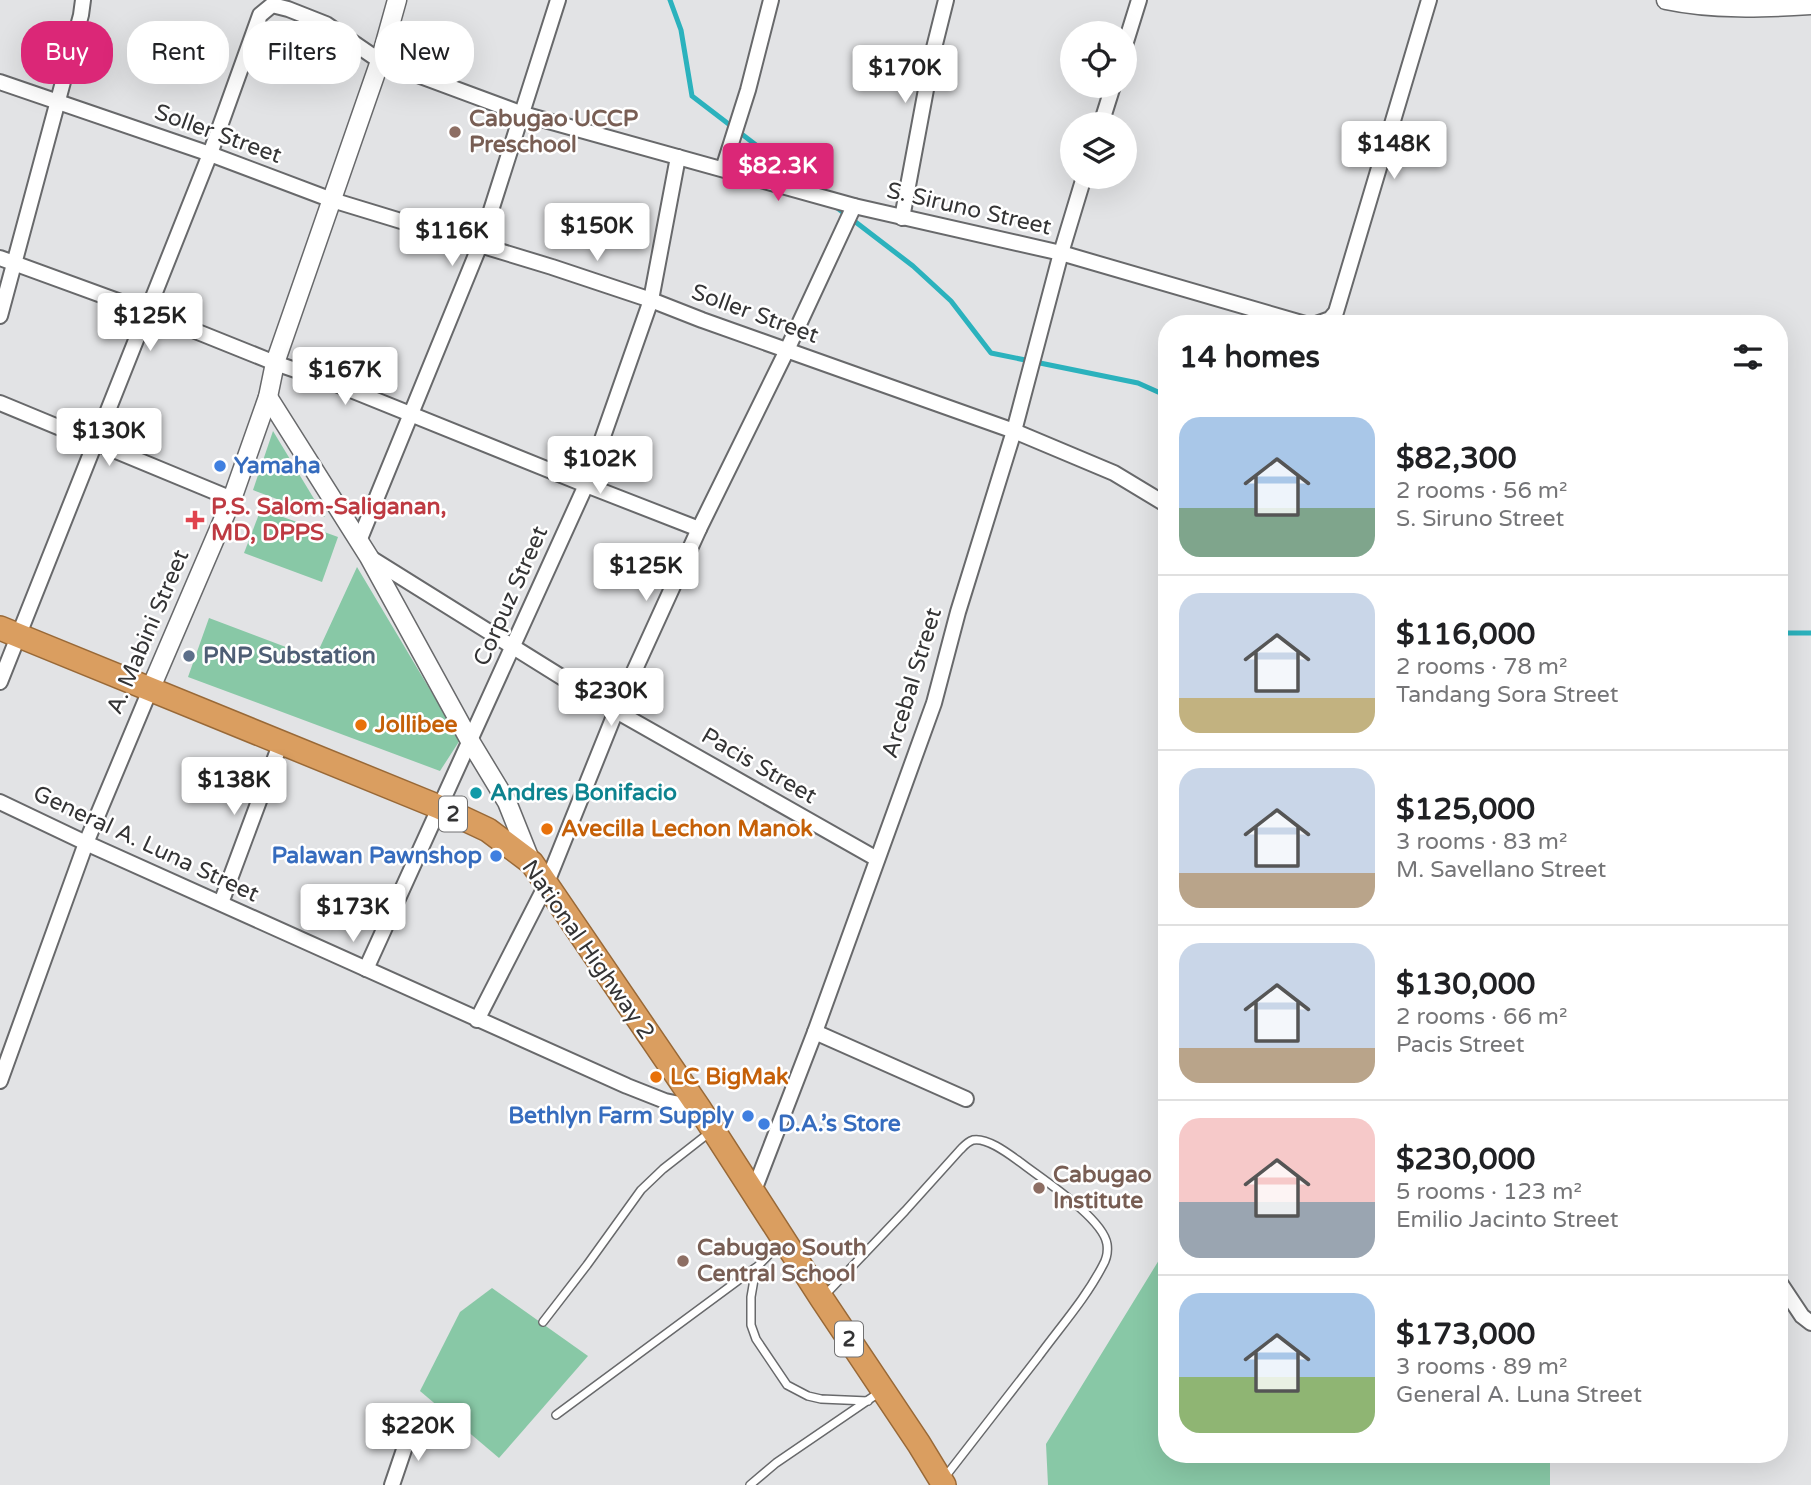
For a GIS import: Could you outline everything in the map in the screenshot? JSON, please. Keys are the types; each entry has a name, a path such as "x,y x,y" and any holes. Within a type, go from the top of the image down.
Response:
{"highway":[{"name":"National Highway 2","path":"10,632 439,807 488,830 532,863 699,1108 822,1298 875,1396 943,1483"}],"street":[{"name":"A. Mabini Street","path":"391,21 397,0"},
{"path":"359,541 480,245 558,0"},
{"path":"723,169 748,90 771,0"},
{"path":"902,218 933,52 946,0"},
{"path":"1132,21 1139,0"},
{"path":"1333,315 1429,0"},
{"path":"1665,0 1684,4 1758,8 1811,5"},
{"name":"S. Siruno Street","path":"210,154 260,15 272,5 326,24 375,58"},
{"path":"0,316 82,7"},
{"name":"A. Mabini Street","path":"0,1081 86,843 232,499 268,397 275,363 375,75"},
{"name":"Soller Street","path":"0,82 210,154 332,200 651,300 1014,431 1114,473 1158,500"},
{"name":"S. Siruno Street","path":"442,84 523,114 854,206 1061,253 1274,315"},
{"path":"0,682 10,632 95,443 210,154"},
{"name":"Corpuz Street","path":"366,969 586,485 651,300 678,157"},
{"name":"Arcebal Street","path":"753,1193 815,1032 934,703 958,612 1014,431 1080,189"},
{"path":"477,1020 546,885 616,711 699,528 854,206"},
{"path":"0,258 336,384 699,528"},
{"path":"268,397 369,557 470,741 507,802 532,863"},
{"path":"0,403 232,499"},
{"name":"Pacis Street","path":"369,557 616,711 877,859"},
{"path":"221,903 281,742"},
{"name":"General A. Luna Street","path":"0,802 477,1020 665,1101 699,1108"},
{"path":"815,1032 966,1099"},
{"path":"1788,1298 1802,1316 1811,1322"},
{"path":"392,1485 411,1429"}],"lane":[{"path":"543,1322 641,1190 712,1130"},
{"path":"822,1298 972,1140 981,1140 1015,1158 1089,1215 1100,1227 1108,1245 1104,1264 1077,1306 943,1483"},
{"path":"556,1415 756,1268 783,1240"},
{"path":"756,1268 751,1297 751,1325 756,1339 787,1385 808,1396 821,1399 875,1396"},
{"path":"750,1485 776,1463 875,1396"}],"green space":[{"path":"273,431 325,517 253,490"},
{"path":"261,509 338,537 322,582 244,553"},
{"path":"357,567 460,740 440,771 188,677 209,618 315,658"},
{"path":"1158,1262 1158,1463 1550,1463 1550,1485 1048,1485 1046,1444"},
{"path":"492,1288 588,1356 499,1458 420,1391 460,1312"}],"waterway":[{"path":"670,0 681,30 692,96 815,190"},
{"path":"836,207 913,266 951,301 991,353 1138,383 1158,392"},
{"path":"1788,633 1811,633"}],"place":[{"name":"Cabugao UCCP Preschool","path":"455,132"},
{"name":"Yamaha","path":"220,466"},
{"name":"P.S. Salom-Saliganan, MD, DPPS","path":"195,520"},
{"name":"PNP Substation","path":"189,656"},
{"name":"Jollibee","path":"361,725"},
{"name":"Andres Bonifacio","path":"476,793"},
{"name":"Avecilla Lechon Manok","path":"547,829"},
{"name":"Palawan Pawnshop","path":"496,856"},
{"name":"LC BigMak","path":"656,1077"},
{"name":"Bethlyn Farm Supply","path":"748,1116"},
{"name":"D.A.’s Store","path":"764,1124"},
{"name":"Cabugao Institute","path":"1039,1188"},
{"name":"Cabugao South Central School","path":"683,1261"}]}
